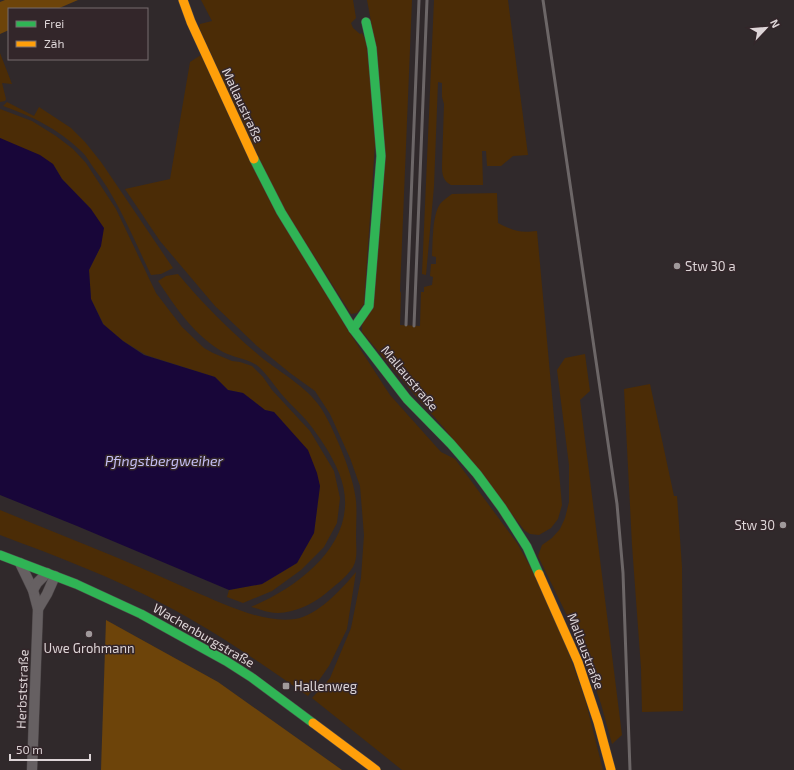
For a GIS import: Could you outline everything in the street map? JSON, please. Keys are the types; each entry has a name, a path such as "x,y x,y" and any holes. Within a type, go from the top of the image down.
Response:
{"street":[{"name":"Mallaustraße","path":"183,0 191,22 246,143 281,212 315,269 354,329 407,399 451,444 477,474 502,508 527,547 578,662 598,722 611,770"},
{"path":"354,329 369,306 381,156 372,48 366,22"},
{"name":"Wachenburgstraße","path":"0,555 51,575 141,614 226,661 251,677 376,770"},
{"name":"Herbststraße","path":"20,563 33,590 38,609 32,770"},
{"path":"33,590 37,584 51,575"},
{"name":"Herbststraße","path":"38,609 47,594 51,575"}],"shaded area":[{"path":"5,0 78,0 59,8 8,8 8,30 0,34 0,2"},
{"path":"201,0 353,0 356,18 351,23 353,28 360,34 362,33 366,41 376,130 364,304 357,313 351,314 279,201 199,28 200,24 212,21"},
{"path":"367,0 412,0 400,291 400,325 420,326 421,292 424,292 424,287 432,285 433,277 430,276 431,264 436,264 436,257 432,256 433,229 437,209 444,200 452,194 497,193 498,223 517,231 537,231 562,505 558,519 551,528 539,535 530,534 525,531 444,428 362,332 384,185 371,21"},
{"path":"434,0 508,0 528,155 513,156 501,166 487,166 486,151 482,151 483,185 451,185 448,183 442,172 444,104 442,97 442,83 438,82 434,186 426,275 422,274"},
{"path":"0,53 12,84 2,83 6,99 5,101 0,102"},
{"path":"201,55 344,324 390,395 441,452 455,459 517,543 536,577 564,640 585,699 603,770 402,770 312,698 330,678 351,628 361,578 364,535 360,486 350,458 330,414 315,391 257,346 215,306 160,241 125,189 170,179 190,62"},
{"path":"7,102 34,116 39,107 71,128 85,142 101,162 173,268 161,274 151,275 118,205 84,154 72,142 54,129 24,114 3,106"},
{"path":"0,109 32,121 56,136 73,149 86,163 116,209 156,293 182,327 204,348 232,361 252,366 310,431 334,471 340,498 337,523 324,547 301,570 272,591 243,603 227,597 229,590 262,584 297,563 314,533 320,486 288,428 274,412 265,410 243,393 228,390 215,377 146,355 123,341 104,325 91,299 89,270 101,246 91,209 62,179 53,164 0,138"},
{"path":"178,274 228,328 261,357 296,382 312,397 324,413 344,456 355,491 355,564 340,582 325,594 306,606 298,609 284,613 276,613 251,607 271,598 309,572 324,556 336,538 344,518 345,496 339,473 321,439 312,427 259,367 255,364 223,352 203,338 186,320 158,281 166,276"},
{"path":"585,354 590,391 580,400 622,735 612,744 601,704 577,636 538,556 542,545 552,538 560,529 565,518 569,502 569,465 557,370 565,358"},
{"path":"650,384 674,496 677,496 682,567 683,711 642,712 641,668 632,545 624,389"},
{"path":"0,510 256,616 283,620 303,617 312,613 328,601 356,572 347,629 329,666 308,696 220,637 165,605 104,576 0,535"},
{"path":"106,620 218,682 342,770 101,770"}],"water":[{"name":"Pfingstbergweiher","path":"0,138 40,155 53,164 62,179 91,209 104,228 101,246 89,270 91,299 103,324 123,341 144,355 215,377 228,390 243,393 265,410 274,412 308,450 317,473 320,486 314,533 297,563 262,584 229,590 0,495"}],"railway":[{"path":"406,325 419,0"},
{"path":"414,326 427,0"},
{"path":"543,0 617,504 623,573 630,770"}],"traffic: fast":[{"path":"353,329 369,306 381,156 372,48 366,22"},
{"path":"254,159 281,212 353,329 407,399 451,444 477,474 502,508 527,547 539,574"},
{"path":"0,555 76,584 141,614 226,661 251,677 313,723"}],"traffic: slow":[{"path":"183,0 191,22 254,159"},
{"path":"539,574 578,662 598,722 611,770"},
{"path":"313,723 376,770"}],"place":[{"name":"Stw 30 a","path":"677,266"},
{"name":"Stw 30","path":"783,525"},
{"name":"Uwe Grohmann","path":"89,634"},
{"name":"Hallenweg","path":"286,686"}]}
